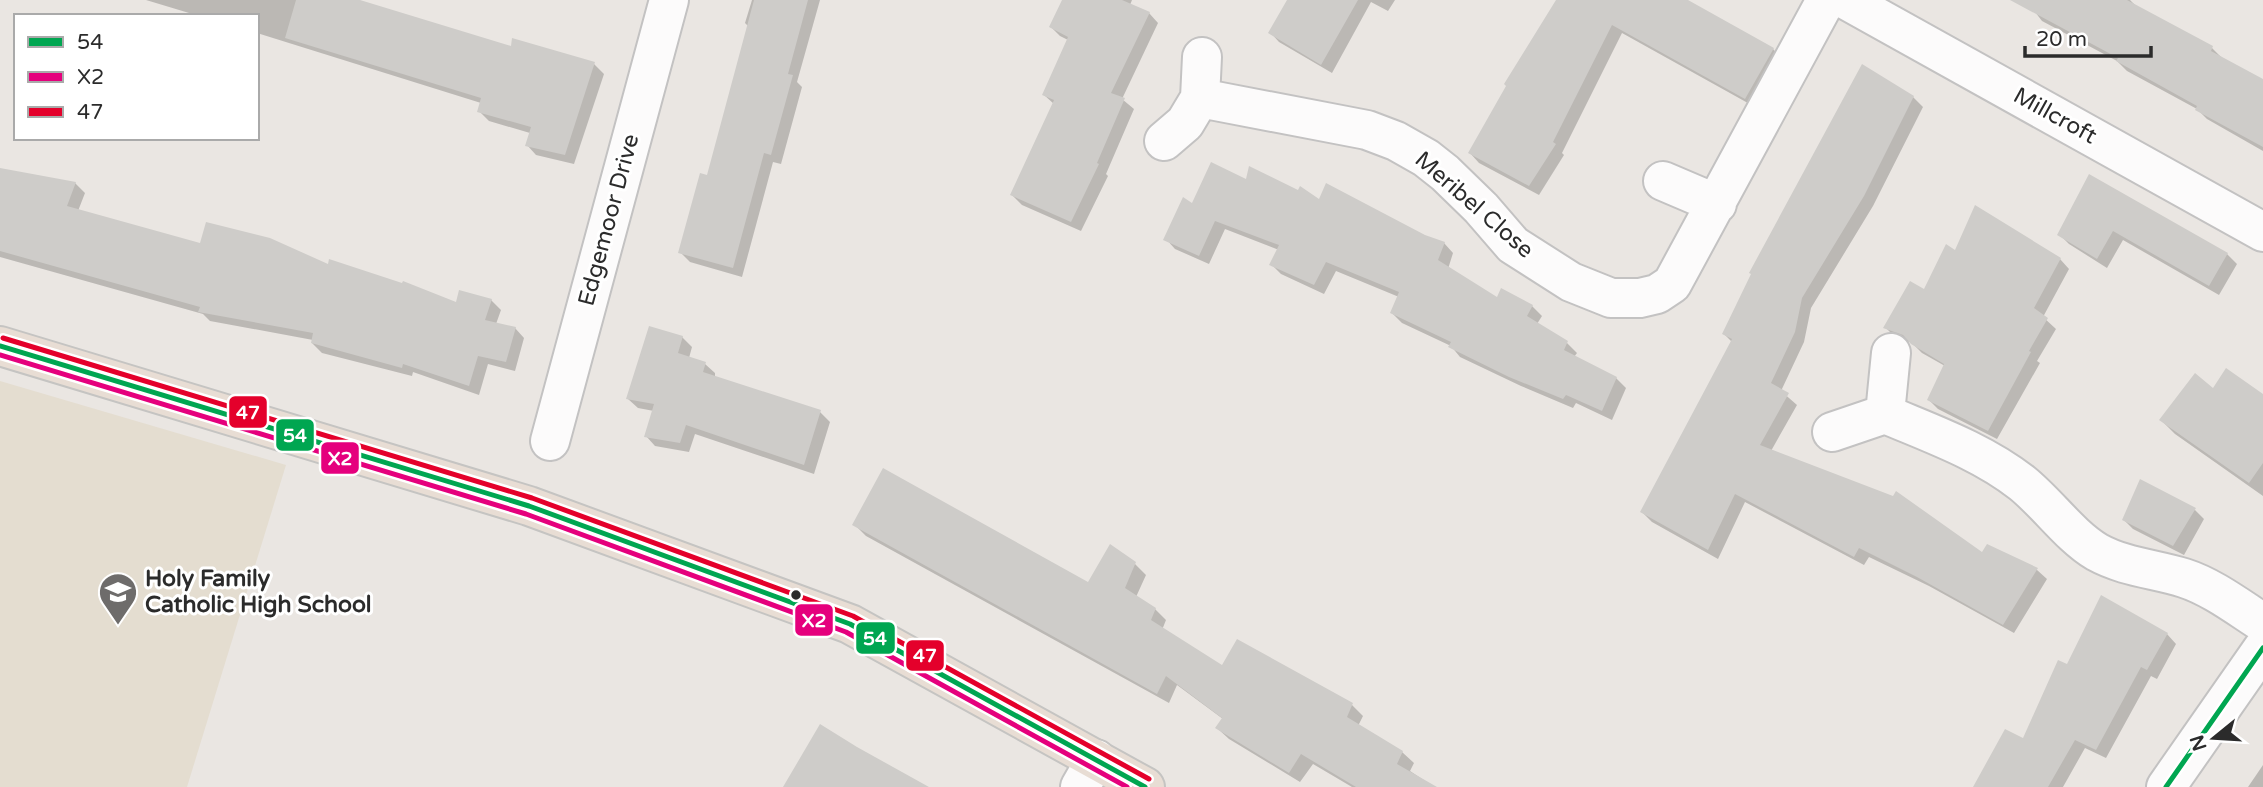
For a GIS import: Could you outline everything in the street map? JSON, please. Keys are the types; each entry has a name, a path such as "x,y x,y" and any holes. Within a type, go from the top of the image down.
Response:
{"highway":[{"path":"0,346 529,506 850,624 1088,773 1145,787"}],"street":[{"name":"Meribel Close","path":"1200,99 1367,130 1396,141 1426,158 1445,173 1481,208 1513,245 1571,282 1611,298 1640,298 1657,294 1672,284 1826,0"},
{"name":"Millcroft","path":"1846,0 2263,232"},
{"name":"Edgemoor Drive","path":"550,441 660,2"},
{"path":"1164,141 1185,123 1200,99 1202,57"},
{"path":"1663,181 1717,204"},
{"path":"1885,414 1891,353"},
{"path":"1832,432 1885,414 1957,444 1991,461 2034,493 2093,549 2109,558 2186,579 2263,623"},
{"path":"2166,787 2263,648"}],"shaded area":[{"name":"Holy Family Catholic High School","path":"0,381 286,465 187,787 0,787"}],"building":[{"path":"296,0 360,0 511,46 512,38 595,62 565,155 525,146 531,127 477,112 481,98 285,38"},
{"path":"754,0 808,0 788,74 793,75 771,155 764,153 733,268 678,253 700,173 707,175"},
{"path":"1062,0 1122,0 1150,12 1111,93 1125,98 1097,163 1099,164 1071,222 1010,195 1054,100 1042,95 1068,37 1049,27"},
{"path":"1287,0 1358,0 1321,65 1268,33"},
{"path":"1556,0 1688,0 1774,48 1745,99 1612,25 1553,142 1556,144 1529,186 1468,153 1506,86 1504,84"},
{"path":"2010,0 2127,0 2213,46 2211,51 2263,79 2263,147 2195,110 2197,106 2116,61 2118,58"},
{"path":"1862,64 1914,96 1864,196 1802,298 1795,332 1771,383 1789,393 1760,445 1893,496 1896,491 1982,552 1987,544 2038,568 2003,625 1859,548 1854,557 1735,494 1708,550 1640,512 1732,339 1722,334 1751,274 1749,273"},
{"path":"1211,162 1246,179 1249,166 1298,190 1300,186 1319,199 1326,183 1425,235 1445,242 1438,260 1497,297 1501,288 1533,305 1527,316 1568,341 1564,350 1617,377 1602,411 1566,395 1563,399 1509,377 1448,347 1451,342 1390,313 1399,292 1326,262 1314,285 1269,265 1279,245 1215,221 1199,256 1163,240 1183,197 1192,203"},
{"path":"0,168 76,182 67,206 200,243 206,222 270,238 328,264 329,259 402,283 403,281 456,302 459,290 492,299 485,320 516,327 506,362 478,356 469,386 403,364 402,368 311,343 313,333 198,312 200,307 0,251"},
{"path":"2089,174 2228,253 2209,286 2113,231 2097,259 2057,235"},
{"path":"1975,205 2061,258 2034,308 2048,318 1988,431 1927,400 1944,364 1911,344 1903,335 1883,328 1910,281 1924,289 1946,244 1955,250"},
{"path":"649,326 683,336 678,353 706,362 703,372 821,410 804,465 686,425 680,443 644,437 654,404 626,399"},
{"path":"2226,368 2263,394 2263,463 2249,483 2159,420 2195,373 2213,388"},
{"path":"883,468 1088,582 1110,544 1136,562 1125,588 1156,608 1151,620 1222,665 1237,639 1353,703 1347,717 1403,751 1397,764 1437,787 1356,787 1301,754 1289,773 1215,728 1222,718 1166,676 1157,694 852,525"},
{"path":"2140,479 2196,508 2173,546 2122,520"},
{"path":"2101,595 2168,633 2147,670 2141,667 2096,750 2075,740 2048,787 1973,787 2005,729 2023,738 2058,660 2067,664"},
{"path":"820,724 857,747 929,787 783,787"}],"transit line":[{"name":"47","path":"3,338 532,498 853,616 1149,779"},
{"name":"54","path":"0,346 529,506 850,624 1145,787"},
{"name":"X2","path":"0,355 526,514 846,632 1127,787"},
{"name":"54","path":"2166,787 2263,648"}],"place":[{"name":"Holy Family Catholic High School","path":"118,626"}]}
